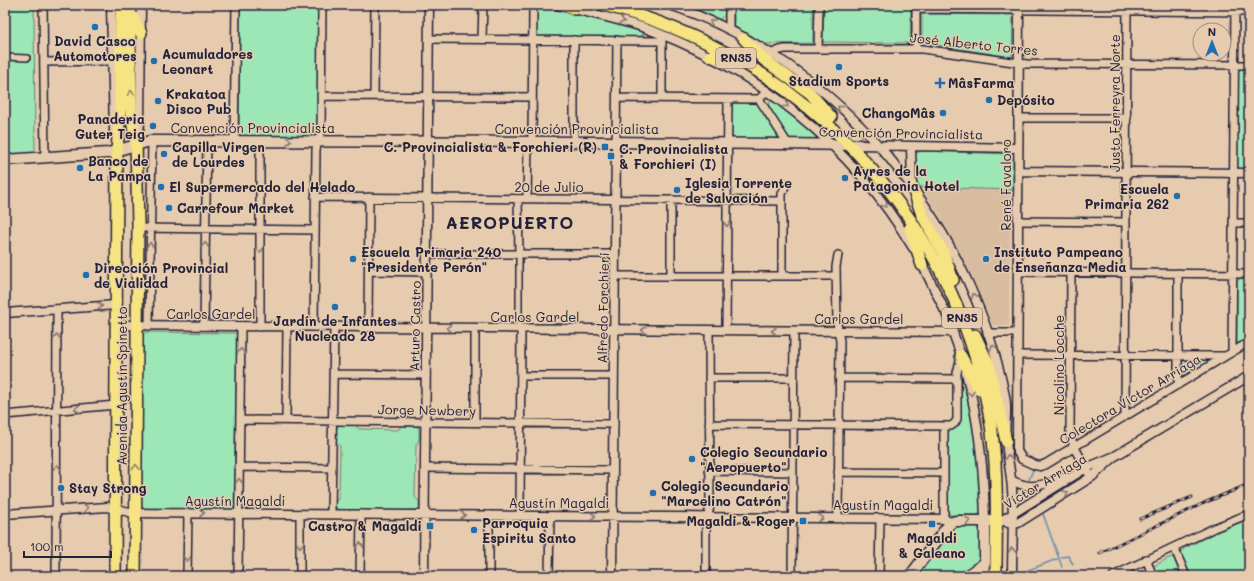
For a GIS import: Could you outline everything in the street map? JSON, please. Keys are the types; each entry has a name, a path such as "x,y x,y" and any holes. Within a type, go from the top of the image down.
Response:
{"main road":[{"name":"RN35","path":"603,5 661,23 713,45 759,72 803,103 855,145 892,182 912,210 953,280 963,302 975,334 990,386 996,417 1001,465 994,521 1001,576"},
{"name":"RN35","path":"628,5 684,24 738,50 783,78 831,117 855,145 897,200 918,232 940,269 956,304 970,341 982,383 989,416 994,458 996,492 994,521 996,576"},
{"path":"127,7 141,33"},
{"name":"Avenida Agustín Spinetto","path":"127,7 131,114 136,146 138,228 135,576"},
{"name":"Avenida Agustín Spinetto","path":"115,576 117,151 127,7"},
{"path":"744,39 763,59 810,93 831,117"},
{"path":"710,56 738,64 785,94 803,103"},
{"name":"Convención Provincialista","path":"5,160 106,153 152,141 616,142 855,145"},
{"path":"872,168 881,187 911,230 922,265"},
{"path":"913,188 922,215 944,254 953,280"},
{"path":"975,334 989,365 1006,441"},
{"path":"961,356 978,386 984,411 988,439 994,458"},
{"path":"910,576 947,521"},
{"name":"Agustín Magaldi","path":"947,521 994,521"},
{"path":"966,576 985,563 994,521"}],"street":[{"path":"43,5 45,158"},
{"path":"112,5 114,134 117,151"},
{"path":"136,146 140,123 141,5"},
{"path":"234,141 236,5"},
{"path":"314,327 316,148 321,133 322,5"},
{"path":"374,96 375,5"},
{"name":"Arturo Castro","path":"424,576 429,5"},
{"path":"482,39 483,5"},
{"path":"527,199 532,97 532,5"},
{"path":"557,5 616,19 710,56 767,91 807,122 831,144 862,177 883,203 906,236 940,301 953,332 974,406 980,438 984,482 994,521"},
{"path":"670,5 729,30 770,54 830,98 856,122 878,146 913,188 936,222 956,258 973,295 998,364 1006,400 1006,441 1011,480 1013,524 1012,576"},
{"path":"729,5 729,30"},
{"path":"818,49 819,5"},
{"path":"916,49 916,7 1235,8 1249,12"},
{"name":"René Favaloro","path":"1019,7 1017,448 1018,454 1022,459"},
{"name":"Justo Ferreyra Norte","path":"1125,416 1127,8"},
{"path":"1017,355 1178,356 1229,354 1233,274 1235,8"},
{"path":"429,39 617,40 662,38"},
{"path":"662,38 662,98"},
{"path":"574,40 574,142"},
{"name":"Alfredo Forchieri","path":"612,576 617,40"},
{"name":"José Alberto Torres","path":"770,54 782,49 916,49 1019,63 1249,65"},
{"path":"5,57 27,58"},
{"path":"44,62 112,61"},
{"path":"616,98 759,99 767,91"},
{"path":"321,96 532,97"},
{"path":"726,330 728,99"},
{"path":"759,99 788,144"},
{"path":"1018,118 1127,118"},
{"path":"149,326 152,141"},
{"path":"204,326 207,141"},
{"path":"260,141 260,327"},
{"name":"Convención Provincialista","path":"855,145 1018,148"},
{"path":"911,146 911,181 913,188"},
{"path":"1018,171 1249,173"},
{"path":"782,276 782,201 783,190 786,184"},
{"name":"20 de Julio","path":"315,197 782,201"},
{"path":"368,327 369,198"},
{"path":"518,199 521,376 520,516"},
{"path":"671,200 671,276"},
{"path":"1018,221 1126,222"},
{"path":"1233,223 1249,223"},
{"path":"138,228 315,230"},
{"path":"427,254 615,254"},
{"path":"838,255 836,266 838,331 840,341 838,518"},
{"path":"368,271 427,272"},
{"path":"1018,272 1249,274"},
{"name":"Nicolino Locche","path":"1071,273 1070,435 1074,447 1091,477"},
{"path":"1178,273 1178,385"},
{"path":"615,276 836,276"},
{"path":"5,313 116,305"},
{"path":"56,576 57,309"},
{"name":"Carlos Gardel","path":"116,326 953,332"},
{"path":"238,576 241,326"},
{"path":"286,327 286,420"},
{"path":"332,514 334,327"},
{"path":"475,328 475,422"},
{"path":"706,576 706,527 710,506 709,330"},
{"path":"792,576 794,331"},
{"path":"987,333 1017,333"},
{"name":"Colectora Víctor Arriaga","path":"1022,459 1035,465 1042,466 1249,342"},
{"path":"709,424 944,427 953,425 957,420 957,379 961,356"},
{"path":"333,374 426,375"},
{"path":"521,376 614,376"},
{"name":"Víctor Arriaga","path":"994,521 1012,514 1086,468 1115,456 1249,376"},
{"path":"709,378 794,378"},
{"path":"839,378 957,379"},
{"path":"5,415 116,405"},
{"name":"Jorge Newbery","path":"240,420 614,424"},
{"path":"944,427 944,473 947,521"},
{"name":"Víctor Arriaga","path":"994,521 1013,524 1018,523 1091,477 1115,456"},
{"path":"239,467 332,468"},
{"path":"425,468 613,470"},
{"path":"709,472 793,472"},
{"path":"838,472 944,473"},
{"path":"1011,480 1023,486 1033,487 1078,473"},
{"name":"Agustín Magaldi","path":"5,514 107,507 136,513 880,518 947,521"},
{"path":"187,576 188,513"},
{"path":"300,514 300,576"},
{"path":"360,576 361,514"},
{"path":"1112,576 1214,528 1249,514"},
{"path":"489,515 489,576"},
{"path":"549,576 550,516"},
{"path":"879,576 880,518"},
{"path":"1174,547 1186,576"},
{"path":"1146,559 1153,576"},
{"path":"984,576 985,563"}],"shaded area":[{"name":"Instituto Pampeano de Enseñanza Media","path":"920,187 1010,190 1009,326 992,325 976,285 955,244 939,214"}],"green space":[{"path":"5,5 34,5 35,156 5,158"},
{"path":"240,5 320,5 318,131 316,135 244,136 239,134"},
{"path":"538,5 601,18 641,31 643,35 640,37 539,37 536,34 536,7"},
{"path":"683,5 725,5 725,15 719,20"},
{"path":"734,5 813,5 813,43 763,44 737,29 734,24"},
{"path":"824,5 911,5 910,43 823,42"},
{"path":"922,14 1013,15 1012,57 922,43"},
{"path":"1241,69 1249,69 1249,169 1239,169 1237,166 1238,71"},
{"path":"773,101 782,106 817,136 816,138 789,139 769,109 769,103"},
{"path":"732,102 757,103 778,135 778,138 732,139"},
{"path":"921,151 1010,154 1013,158 1013,190 920,187 917,189 915,156 916,153"},
{"path":"1241,278 1249,278 1249,338 1239,344 1237,342 1237,281"},
{"path":"142,332 237,333 234,510 140,508"},
{"path":"1208,360 1208,363 1185,376 1181,375 1181,364 1184,361"},
{"path":"964,387 967,390 979,455 981,512 976,515 952,515 947,511 947,433 957,427 960,423 960,390"},
{"path":"355,425 359,429 398,430 401,426 415,426 419,428 419,440 416,445 415,497 419,501 419,507 416,510 338,510 335,506 335,502 339,498 340,446 336,443 336,430 338,426"},
{"path":"1249,519 1249,576 1190,576 1181,553 1183,549 1221,530"},
{"path":"977,525 981,527 981,558 979,563 961,576 914,576 952,529 960,526"},
{"path":"1172,557 1175,560 1181,576 1155,576 1152,568"}],"waterway":[{"path":"1029,480 1034,467"},
{"path":"1043,514 1062,567"},
{"path":"1061,557 1068,556 1073,564"},
{"path":"1021,573 1057,559"}],"railway":[{"path":"1100,553 1204,503 1249,484"},
{"path":"1140,519 1192,497"}],"place":[{"name":"David Casco Automotores","path":"95,27"},
{"name":"Acumuladores Leonart","path":"154,61"},
{"name":"Stadium Sports","path":"839,67"},
{"name":"MâsFarma","path":"940,83"},
{"name":"Depósito","path":"989,100"},
{"name":"Krakatoa Disco Pub","path":"158,101"},
{"name":"ChangoMâs","path":"943,113"},
{"name":"Panaderia Guter Teig","path":"153,126"},
{"name":"C. Provincialista & Forchieri (R)","path":"605,147"},
{"name":"Capilla Virgen de Lourdes","path":"164,154"},
{"name":"C. Provincialista & Forchieri (I)","path":"611,156"},
{"name":"Banco de La Pampa","path":"80,168"},
{"name":"Ayres de la Patagonia Hotel","path":"845,178"},
{"name":"El Supermercado del Helado","path":"161,187"},
{"name":"Iglesia Torrente de Salvación","path":"677,190"},
{"name":"Escuela Primaria 262","path":"1177,196"},
{"name":"Carrefour Market","path":"169,208"},
{"name":"Escuela Primaria 240 \"Presidente Perón\"","path":"353,259"},
{"name":"Instituto Pampeano de Enseñanza Media","path":"986,259"},
{"name":"Dirección Provincial de Vialidad","path":"86,275"},
{"name":"Jardín de Infantes Nucleado 28","path":"335,307"},
{"name":"Colegio Secundario \"Aeropuerto\"","path":"692,459"},
{"name":"Stay Strong","path":"61,488"},
{"name":"Colegio Secundario \"Marcelino Catrón\"","path":"653,493"},
{"name":"Magaldi & Roger","path":"803,521"},
{"name":"Magaldi & Galeano","path":"932,524"},
{"name":"Castro & Magaldi","path":"430,526"},
{"name":"Parroquia Espiritu Santo","path":"474,530"}],"district":[{"name":"AEROPUERTO","path":"510,223"}]}
